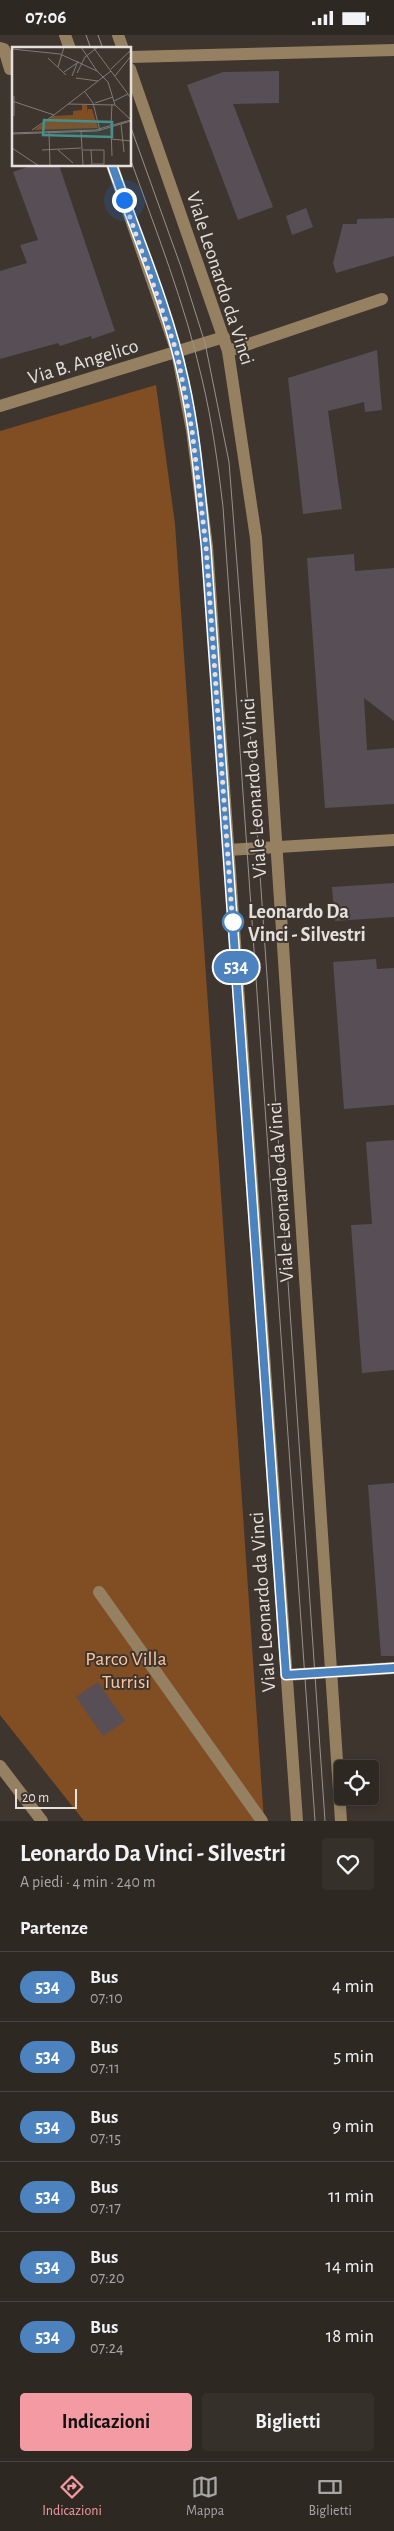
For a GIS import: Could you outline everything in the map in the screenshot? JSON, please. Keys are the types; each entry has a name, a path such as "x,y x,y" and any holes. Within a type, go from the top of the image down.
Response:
{"street":[{"path":"65,35 69,47"},
{"path":"118,35 122,47"},
{"path":"0,48 4,49 10,69 12,69"},
{"path":"131,57 394,50"},
{"name":"Viale Leonardo da Vinci","path":"131,72 228,351 256,538 341,1821"},
{"name":"Viale Leonardo da Vinci","path":"112,166 177,353 192,430 206,546 297,1821"},
{"path":"228,351 382,299"},
{"name":"Via B. Angelico","path":"0,406 224,337"},
{"path":"228,850 394,840"},
{"path":"99,1593 262,1821"},
{"path":"286,1675 394,1668"},
{"path":"0,1766 42,1821"}],"green space":[{"name":"Parco Villa Turrisi","path":"156,385 175,524 264,1821 84,1821 0,1715 0,431"}],"building":[{"path":"279,71 279,103 233,104 273,207 238,220 187,85 223,72"},
{"path":"30,166 59,166 115,331 92,339 91,336 60,346 58,343 0,359 0,271 27,263 20,245 38,240 13,172"},
{"path":"306,208 313,227 292,235 286,216"},
{"path":"394,218 394,256 336,273 333,263 343,224 357,224 357,219"},
{"path":"377,350 382,410 365,412 364,402 328,411 342,509 303,514 288,378"},
{"path":"354,554 355,571 394,568 394,721 364,698 367,750 394,748 394,804 325,808 307,558"},
{"path":"394,883 394,917 335,921 332,887"},
{"path":"376,959 377,969 394,968 394,1105 344,1109 333,962"},
{"path":"394,1140 394,1370 362,1373 351,1225 372,1224 366,1142"},
{"path":"394,1483 394,1656 381,1656 368,1485"},
{"path":"98,1682 125,1721 103,1736 76,1697"}],"tram line":[{"path":"86,35 90,47"},
{"path":"98,35 102,47"},
{"path":"131,128 181,267 205,343 229,462 251,743 325,1821"},
{"path":"131,161 169,268 195,351 212,427 223,507 315,1821"}],"bus line":[{"name":"534","path":"112,166 162,305 181,367 200,486 206,546 286,1675 394,1668"}],"place":[{"name":"Leonardo Da Vinci - Silvestri","path":"233,922"}],"route":[{"path":"124,200 162,305 177,353 192,430 206,546 233,929 233,922"}]}
